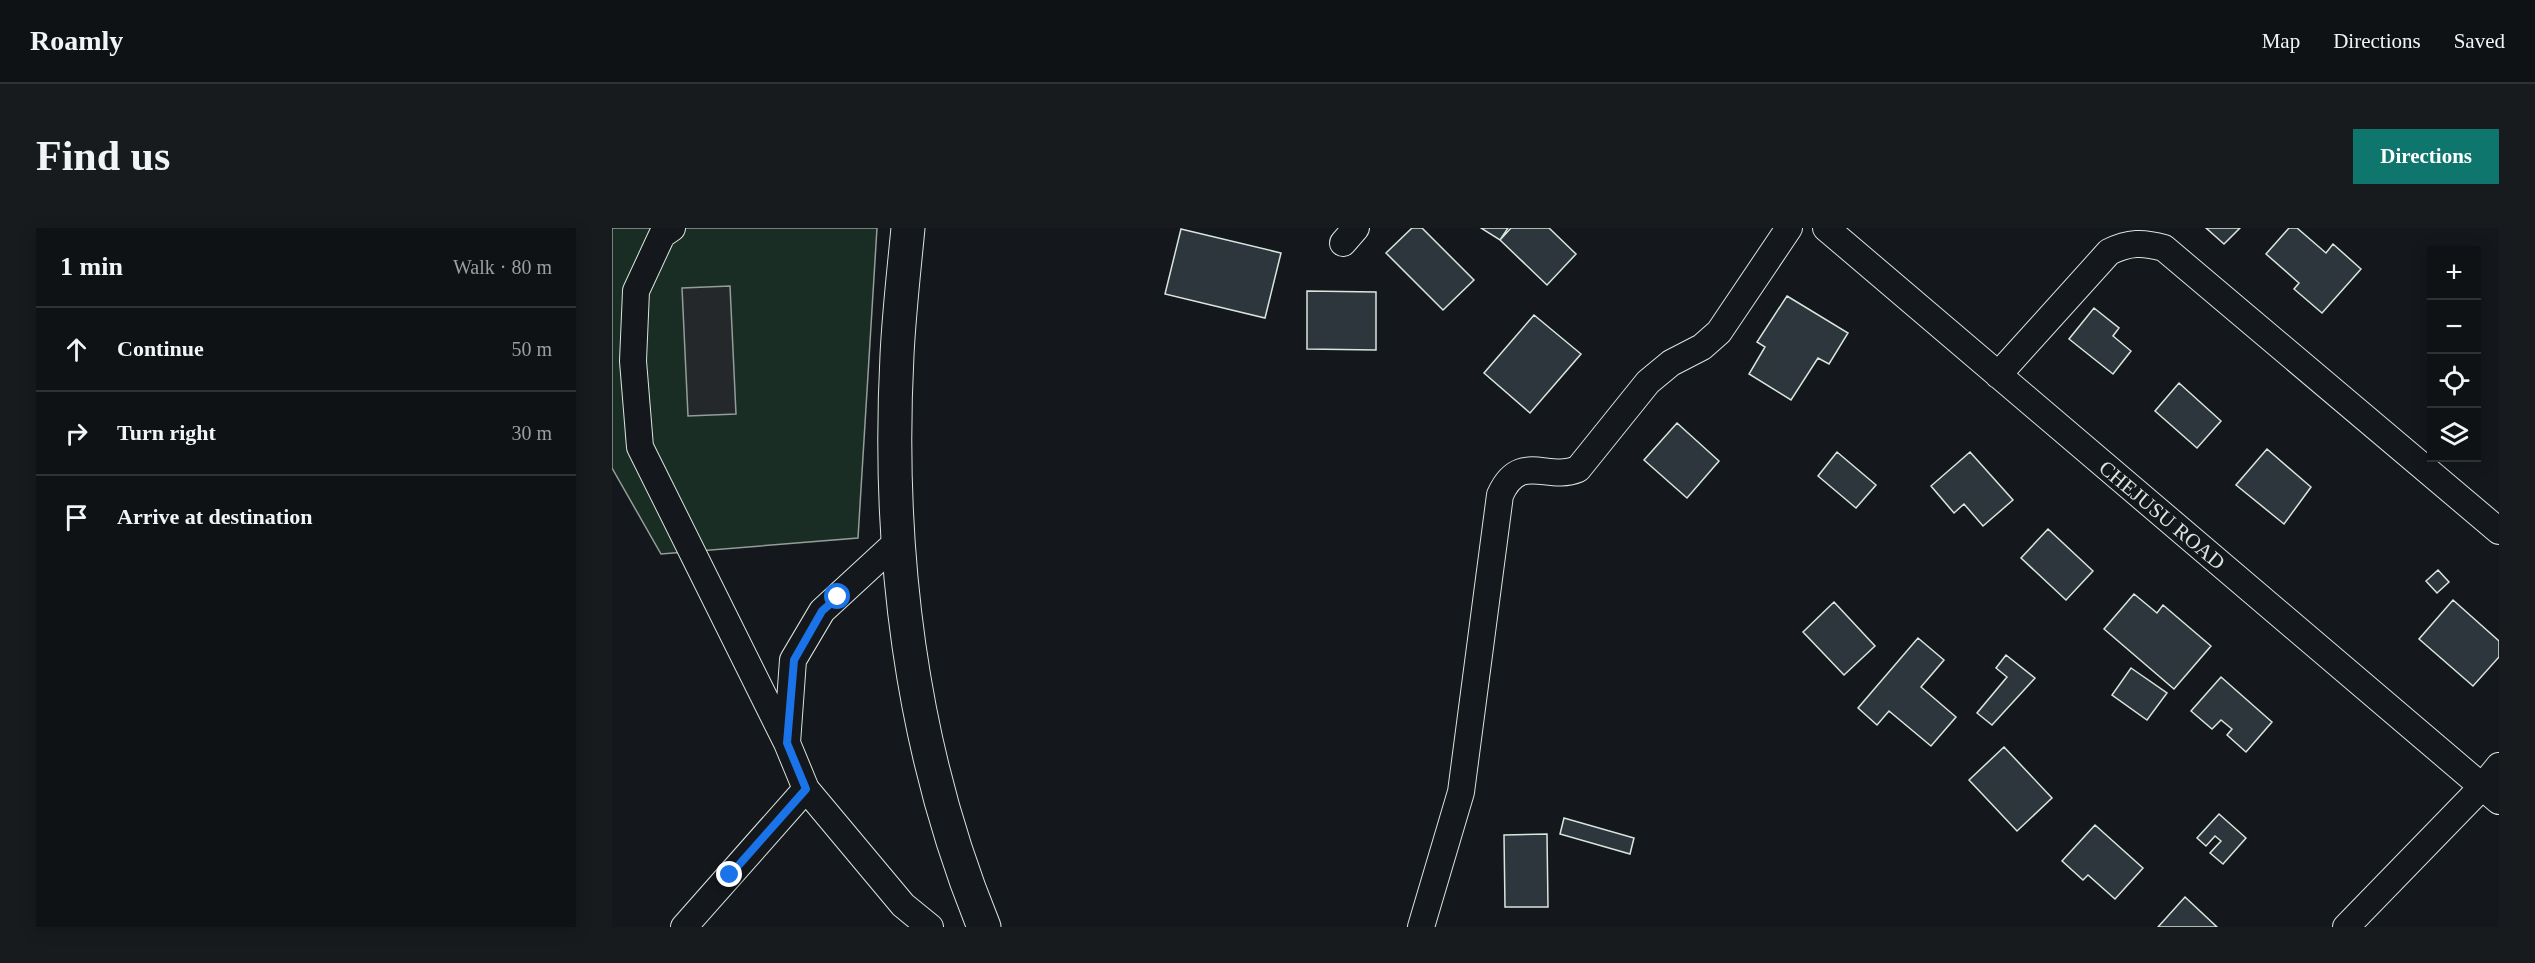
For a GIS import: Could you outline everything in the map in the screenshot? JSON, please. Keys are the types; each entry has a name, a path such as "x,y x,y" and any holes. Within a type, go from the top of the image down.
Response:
{"highway":[{"path":"908,228 897,354 894,448 899,540 914,683 934,777 970,893 984,927"}],"street":[{"path":"672,228 662,235 636,291 633,361 640,447 787,743 806,789 903,905 930,927"},
{"path":"1421,927 1461,792 1500,495 1507,481 1531,469 1571,472 1578,469 1648,382 1671,363 1702,347 1719,332 1789,228"},
{"name":"CHEJUSU ROAD","path":"1826,228 2490,794"},
{"path":"1998,375 2109,252 2133,243 2156,246 2164,249 2499,531"},
{"path":"787,743 794,660 822,611 899,540"},
{"path":"2346,927 2490,794 2499,766"},
{"path":"684,927 806,789"}],"green space":[{"path":"612,228 877,228 858,538 661,554 612,468"}],"shaded area":[{"path":"730,286 736,414 688,416 682,288"}],"building":[{"path":"1412,228 1422,228 1474,280 1443,310 1386,253"},
{"path":"1481,228 1508,228 1500,240"},
{"path":"1511,228 1549,228 1576,254 1547,285 1500,240"},
{"path":"2206,228 2240,228 2224,244"},
{"path":"2289,228 2297,228 2326,253 2333,244 2361,269 2322,313 2294,289 2299,283 2266,254"},
{"path":"1181,229 1281,253 1265,318 1165,294"},
{"path":"1307,291 1376,292 1376,350 1307,349"},
{"path":"1787,296 1848,333 1829,364 1818,358 1791,400 1749,374 1765,347 1757,342"},
{"path":"2094,308 2119,328 2113,336 2131,351 2113,374 2069,339"},
{"path":"1534,315 1581,354 1530,413 1484,373"},
{"path":"2179,383 2221,421 2197,448 2155,411"},
{"path":"1677,423 1719,461 1687,498 1644,460"},
{"path":"2267,449 2311,487 2284,524 2236,485"},
{"path":"1837,452 1876,485 1856,508 1818,476"},
{"path":"1970,452 2013,500 1983,526 1964,504 1954,513 1931,486"},
{"path":"2048,529 2093,571 2066,600 2021,558"},
{"path":"2438,570 2449,582 2437,593 2426,581"},
{"path":"2134,594 2157,613 2163,605 2211,646 2174,689 2104,629"},
{"path":"2453,600 2499,641 2499,657 2473,686 2419,639"},
{"path":"1834,602 1875,646 1844,675 1803,632"},
{"path":"1918,638 1944,660 1921,687 1956,717 1931,746 1889,711 1877,725 1858,708"},
{"path":"2006,655 2035,678 1992,725 1977,713 2007,677 1996,668"},
{"path":"2131,668 2167,693 2147,720 2112,695"},
{"path":"2221,677 2272,722 2246,752 2227,735 2232,729 2221,720 2212,729 2191,711"},
{"path":"2004,747 2052,798 2017,831 1969,780"},
{"path":"2219,814 2246,838 2223,864 2210,853 2221,841 2215,836 2206,846 2197,838"},
{"path":"1564,818 1634,838 1630,854 1560,834"},
{"path":"2095,825 2143,868 2115,899 2088,875 2083,880 2062,861"},
{"path":"1547,834 1548,907 1505,907 1504,835"},
{"path":"2185,897 2217,927 2158,927"}],"route":[{"path":"730,875 806,789 787,743 794,660 822,611 838,597"}]}
